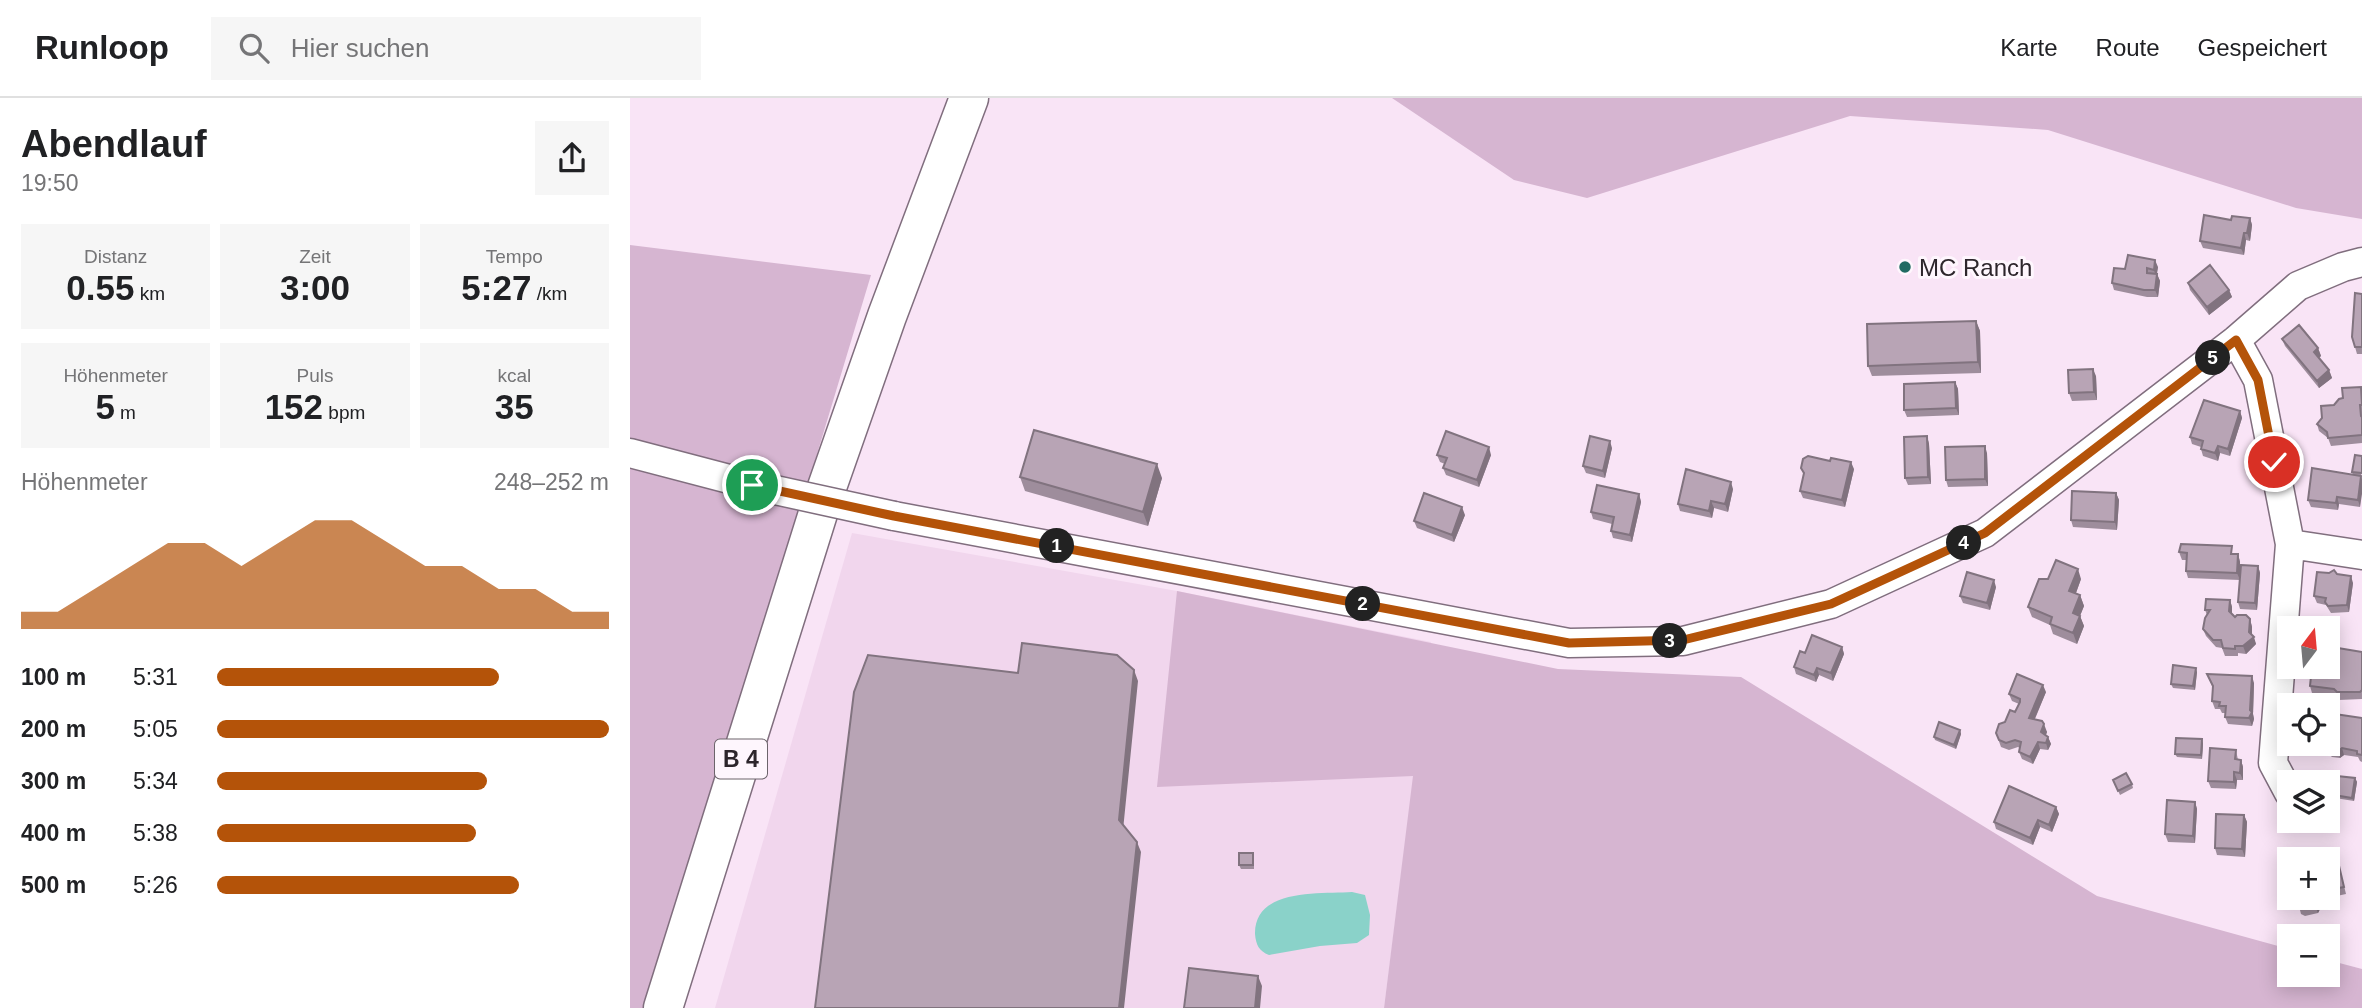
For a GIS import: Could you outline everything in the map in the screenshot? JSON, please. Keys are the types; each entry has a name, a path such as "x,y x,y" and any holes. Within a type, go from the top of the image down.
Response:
{"highway":[{"name":"B 4","path":"663,1008 819,510 887,316 969,98"},
{"name":"B 4","path":"690,1008 850,497 909,323 996,98"}],"street":[{"path":"630,453 752,485 894,516 1569,643 1683,640 1831,604 1985,533 2236,340 2298,286 2362,262"},
{"path":"2236,340 2258,380 2290,544 2273,763 2277,770"},
{"path":"2290,544 2362,555"}],"shaded area":[{"path":"1392,98 2362,98 2362,219 2296,208 2048,130 1850,116 1587,198 1514,180"},
{"path":"630,245 871,275 650,1008 630,1008"},
{"path":"852,533 1177,591 1431,642 1384,1008 715,1008"},
{"path":"1177,591 1558,669 1741,677 2097,896 2277,946 2277,987 2340,987 2340,963 2362,969 2362,1008 1384,1008 1413,776 1157,787"},
{"path":"1352,892 1365,895 1370,915 1369,935 1357,943 1269,955 1259,947 1255,934 1258,919 1265,908 1291,896"}],"building":[{"path":"2204,215 2231,220 2232,216 2250,218 2241,248 2200,241"},
{"path":"2128,255 2155,260 2154,270 2147,268 2147,273 2157,274 2155,290 2112,283 2114,268 2125,269"},
{"path":"2210,265 2229,290 2207,307 2188,283"},
{"path":"2355,293 2362,294 2362,347 2355,347 2352,337"},
{"path":"1976,321 1978,362 1868,366 1867,324"},
{"path":"2299,325 2318,348 2314,352 2329,370 2317,381 2282,339"},
{"path":"2093,369 2094,392 2069,393 2068,370"},
{"path":"1955,382 1956,408 1904,410 1904,384"},
{"path":"2361,387 2362,435 2328,438 2327,432 2317,424 2322,418 2321,406 2334,405 2343,398 2342,388"},
{"path":"2204,400 2240,411 2228,449 2218,446 2215,453 2201,449 2203,441 2190,437"},
{"path":"1034,430 1157,464 1143,512 1020,477"},
{"path":"1446,431 1489,447 1477,480 1443,468 1447,458 1437,455"},
{"path":"1590,436 1610,441 1603,471 1583,466"},
{"path":"1927,436 1928,477 1905,478 1904,437"},
{"path":"1985,446 1985,479 1946,480 1945,447"},
{"path":"2355,455 2362,456 2362,473 2352,472"},
{"path":"1808,456 1851,462 1842,500 1800,491 1804,473 1801,468 1803,459"},
{"path":"2312,468 2361,476 2358,500 2337,497 2336,503 2308,500"},
{"path":"1686,469 1731,482 1725,504 1711,501 1709,511 1678,504"},
{"path":"1597,485 1639,494 1630,535 1611,531 1614,517 1591,512"},
{"path":"2072,491 2116,493 2115,522 2071,520"},
{"path":"1424,493 1462,507 1452,535 1414,521"},
{"path":"2181,544 2232,546 2231,554 2238,554 2237,573 2186,571 2187,553 2179,552"},
{"path":"2056,560 2078,569 2069,591 2080,595 2073,613 2080,616 2073,633 2050,624 2052,617 2028,607 2039,579 2048,579"},
{"path":"2241,565 2258,566 2255,603 2238,602"},
{"path":"2334,570 2337,574 2351,576 2347,605 2328,606 2326,598 2314,596 2317,572 2329,573"},
{"path":"1967,572 1994,580 1987,603 1960,596"},
{"path":"2206,599 2230,600 2229,611 2235,617 2246,615 2250,619 2249,632 2254,637 2243,646 2235,646 2235,649 2223,648 2221,640 2213,640 2203,629 2210,610 2205,610"},
{"path":"1812,635 1842,647 1831,673 1817,668 1814,675 1794,667 1800,651 1805,653"},
{"path":"1022,643 1117,655 1134,670 1119,820 1137,842 1119,1008 815,1008 854,692 868,655 1018,673"},
{"path":"2340,648 2362,652 2360,692 2337,692 2334,689 2310,686 2311,679 2340,679"},
{"path":"2173,665 2196,668 2193,686 2171,684"},
{"path":"2017,674 2043,685 2029,718 2042,721 2044,724 2041,732 2048,737 2046,743 2038,742 2030,757 2019,752 2021,742 2015,740 2006,743 1999,740 1996,733 1999,724 2005,722 2010,710 2015,712 2020,702 2020,699 2009,694"},
{"path":"2207,674 2252,676 2252,712 2249,718 2225,717 2226,706 2219,706 2220,702 2212,701 2213,686"},
{"path":"2340,715 2362,718 2362,755 2357,754 2357,751 2340,750"},
{"path":"1939,722 1960,730 1954,745 1934,737"},
{"path":"2176,738 2202,739 2201,755 2175,754"},
{"path":"2210,748 2236,750 2235,759 2241,760 2240,773 2234,772 2234,782 2208,781"},
{"path":"2126,773 2132,784 2118,791 2113,780"},
{"path":"2340,776 2355,778 2352,798 2340,796"},
{"path":"2009,786 2056,807 2049,825 2038,820 2030,838 1994,822"},
{"path":"2167,800 2195,802 2193,836 2165,834"},
{"path":"2216,814 2244,815 2242,849 2215,848"},
{"path":"1239,853 1253,853 1253,865 1239,865"},
{"path":"2340,870 2344,887 2340,888"},
{"path":"1189,968 1258,976 1255,1008 1184,1008"}],"place":[{"name":"MC Ranch","path":"1905,267"}],"route":[{"path":"752,485 894,516 1569,643 1683,640 1831,604 1985,533 2236,340 2258,380 2274,462"}]}
